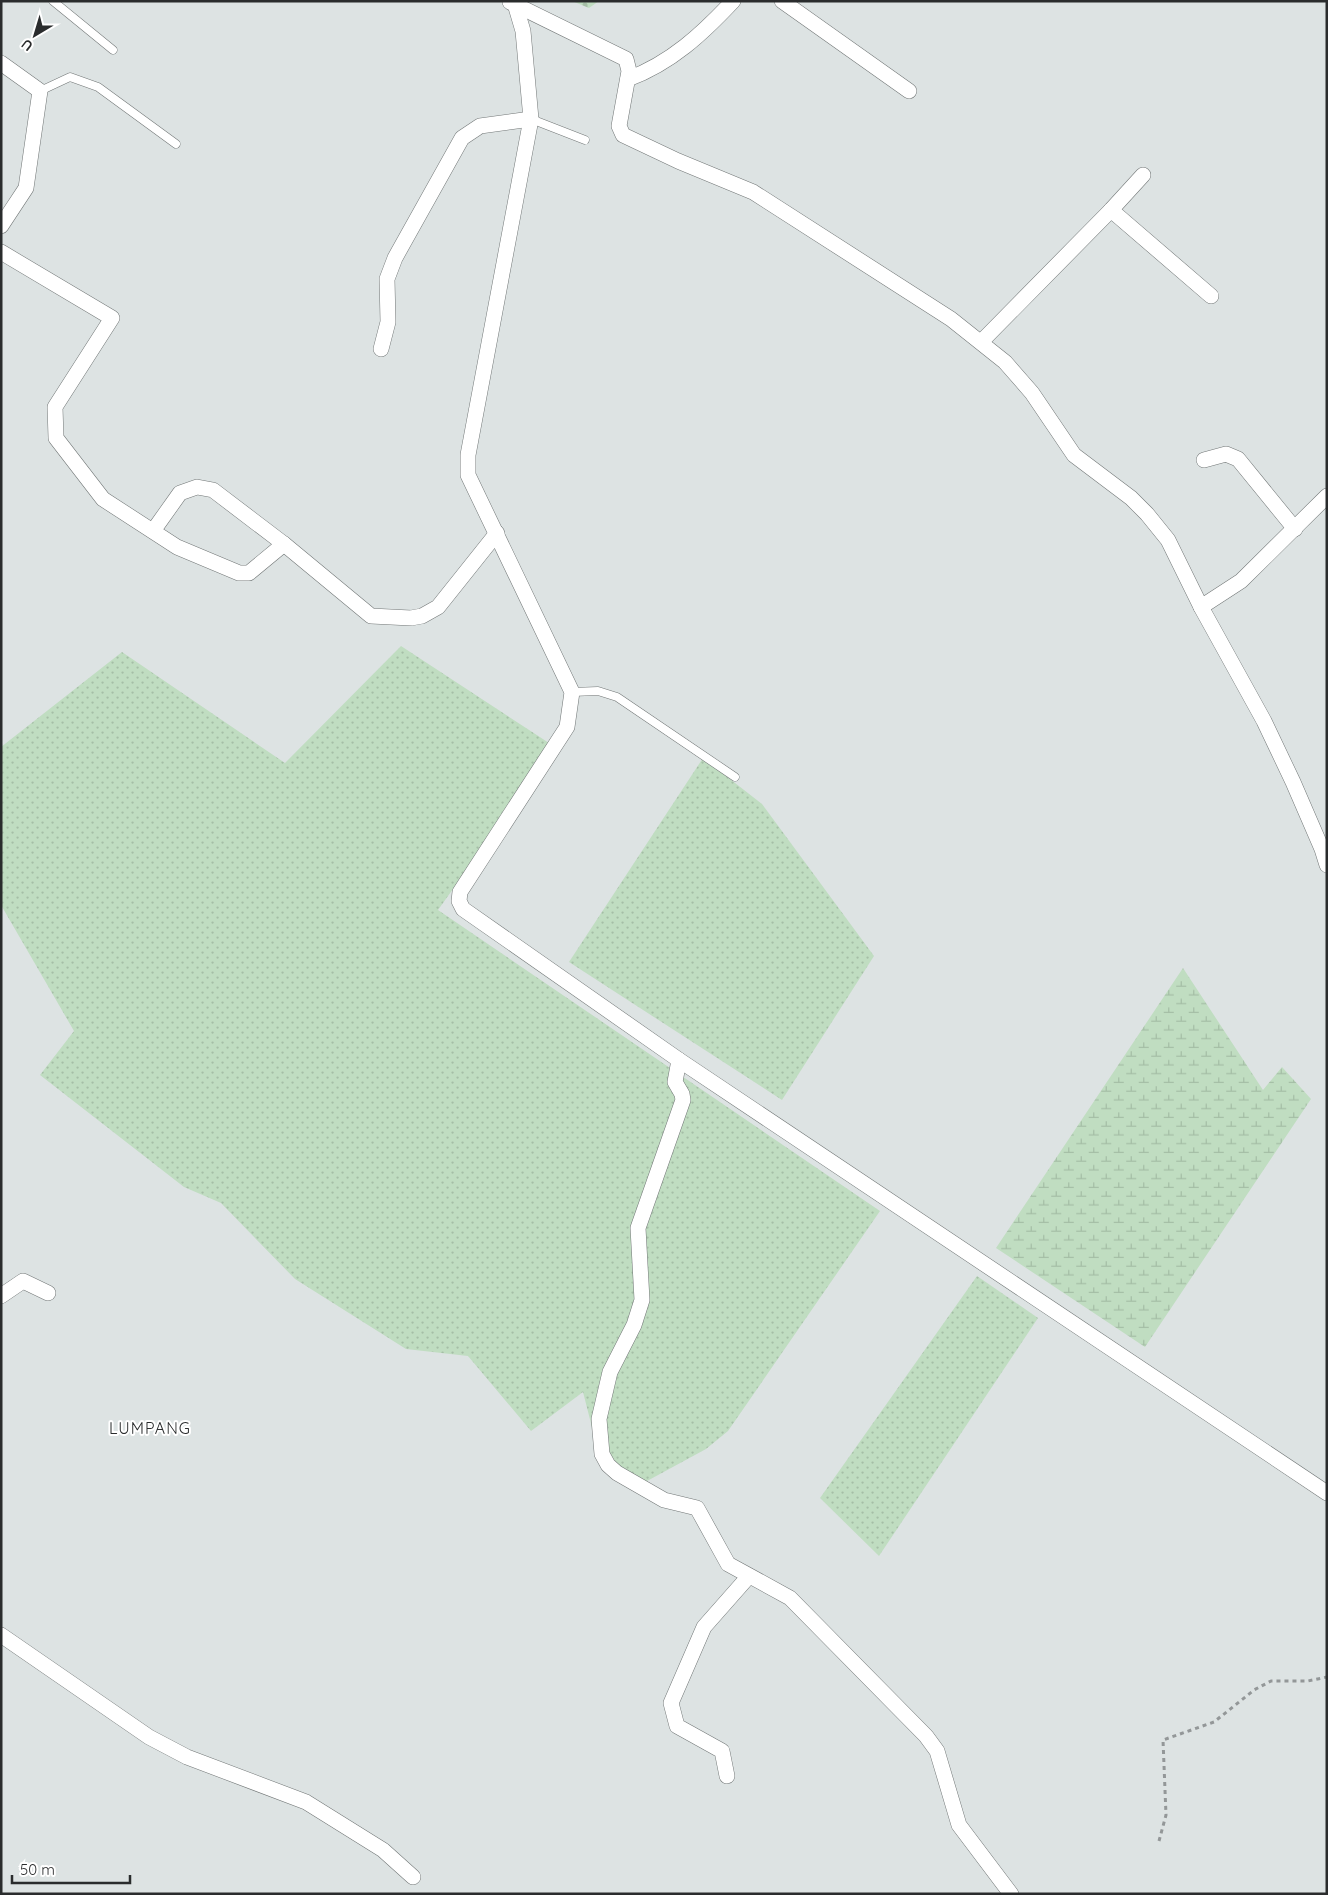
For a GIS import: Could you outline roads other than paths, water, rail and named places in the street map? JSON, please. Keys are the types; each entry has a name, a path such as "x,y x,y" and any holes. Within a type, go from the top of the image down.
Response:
{"street":[{"path":"628,79 649,71 687,45 704,31 733,1"},
{"path":"782,1 909,91"},
{"path":"512,3 626,59 629,71 619,126 623,135 678,161 753,192 951,320 1005,362 1032,393 1074,456 1131,498 1168,540 1202,608 1264,721 1293,782 1327,865"},
{"path":"512,3 523,31 531,119 468,455 468,475 572,692 567,727 460,892 459,901 463,909 678,1060 1327,1494"},
{"path":"1,62 40,91 26,188 1,226"},
{"path":"381,349 388,322 387,279 395,258 462,138 480,126 531,119"},
{"path":"981,342 1143,175"},
{"path":"1111,210 1212,296"},
{"path":"1,252 112,318 55,407 56,438 103,499 178,547 239,574 249,573 284,544"},
{"path":"1204,460 1226,454 1238,459 1295,529"},
{"path":"153,531 180,493 197,487 213,490 284,544 371,616 410,618 422,616 438,607 497,533"},
{"path":"1202,608 1241,581 1327,496"},
{"path":"678,1060 675,1082 682,1094 683,1100 638,1228 642,1300 634,1325 610,1372 599,1419 602,1454 608,1465 617,1473 664,1500 697,1508 728,1564 790,1598 926,1736 937,1751 959,1825 1011,1894"},
{"path":"1,1296 23,1281 48,1293"},
{"path":"727,1776 722,1751 677,1726 670,1703 704,1627 749,1576"},
{"path":"1,1635 149,1737 187,1757 306,1802 383,1850 413,1877"}],"lane":[{"path":"53,1 113,50"},
{"path":"40,91 70,77 98,87 176,144"},
{"path":"531,119 585,140"},
{"path":"572,692 598,691 616,697 735,777"}],"district":[{"name":"LUMPANG","path":"150,1428"}]}
